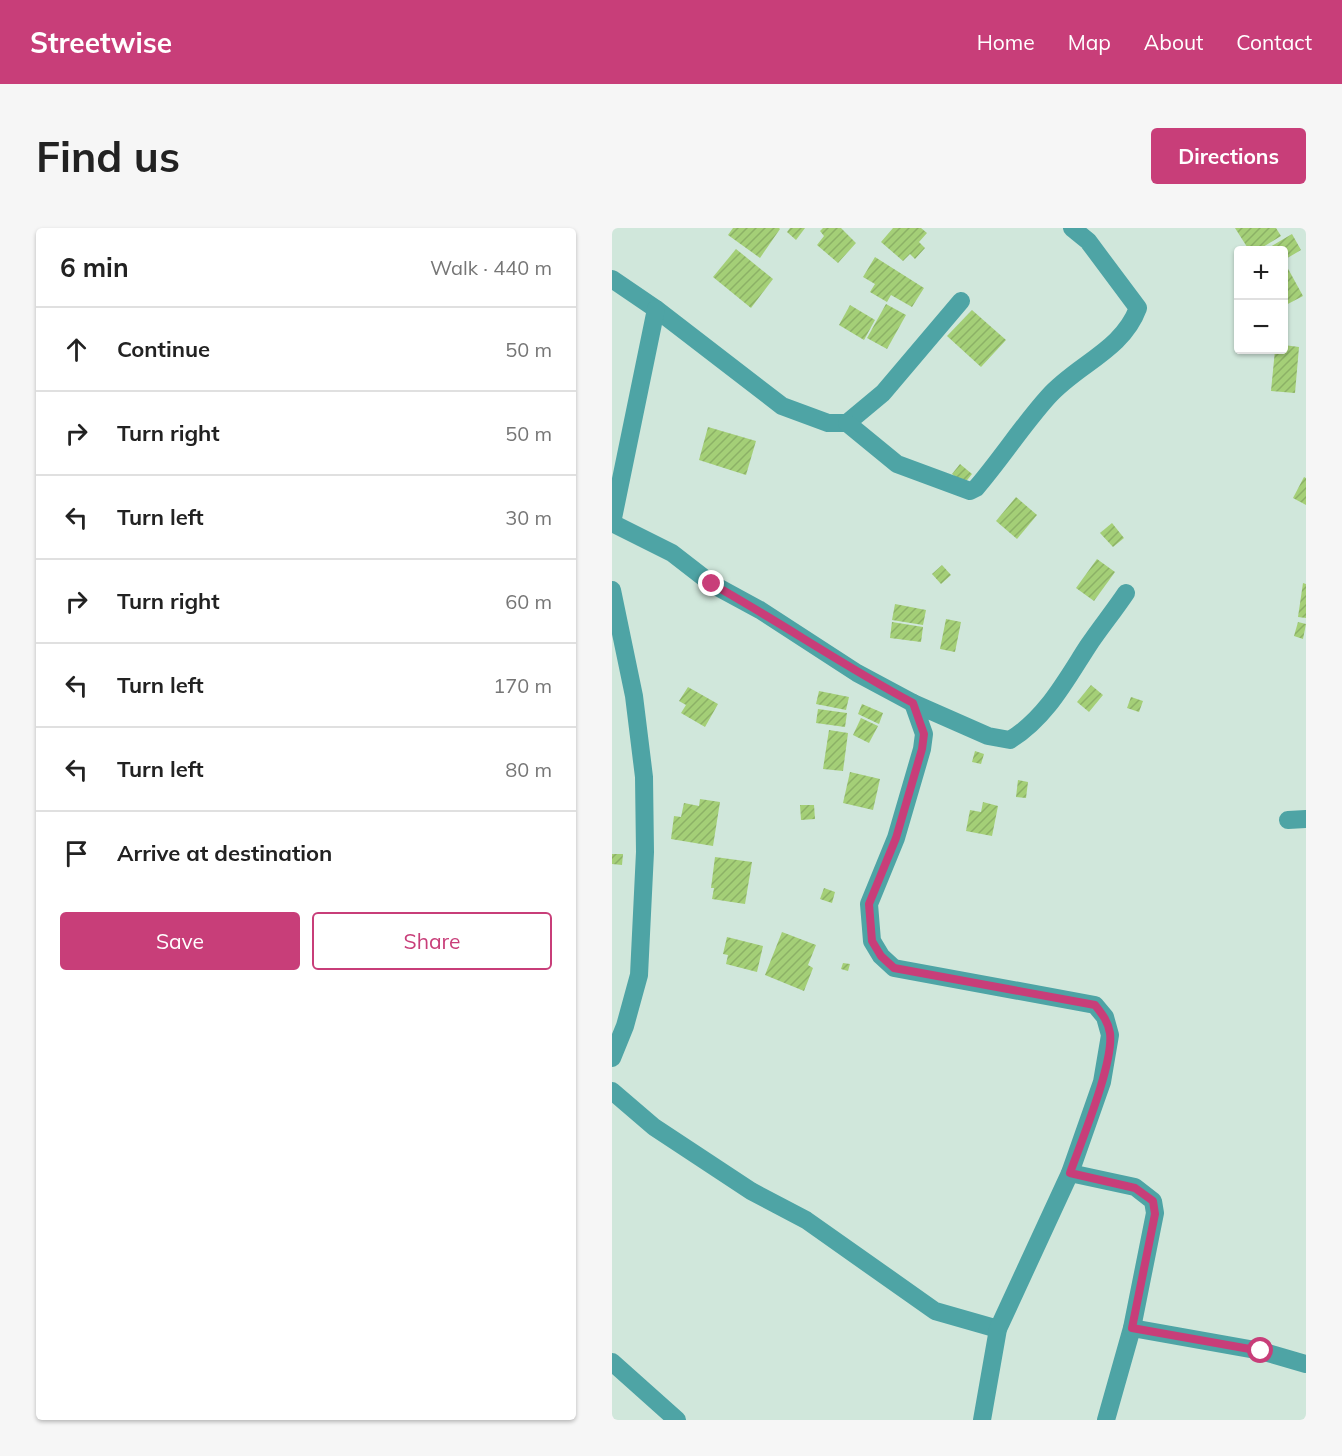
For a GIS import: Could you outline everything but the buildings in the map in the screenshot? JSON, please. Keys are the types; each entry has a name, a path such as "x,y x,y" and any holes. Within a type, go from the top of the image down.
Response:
{"street":[{"path":"612,279 656,309 782,405 828,423 847,423 897,464 970,491 976,488 1046,399 1070,374 1111,347 1131,326 1138,308 1088,241 1072,228"},
{"path":"847,423 883,393 960,301"},
{"path":"656,309 612,523 672,553 712,584 759,610 857,673 913,703 988,736 1010,740 1023,732 1069,680 1088,647 1126,593"},
{"path":"612,590 634,696 644,777 645,852 639,975 625,1026 612,1058"},
{"path":"913,703 924,734 922,749 896,838 869,904 872,941 881,956 894,968 1095,1005 1105,1017 1110,1035 1102,1082 1070,1173 998,1329 982,1420"},
{"path":"1288,820 1306,819"},
{"path":"612,1090 654,1127 751,1191 806,1220 935,1311 998,1329"},
{"path":"1070,1173 1135,1188 1153,1201 1155,1214 1132,1328 1106,1420"},
{"path":"1132,1328 1261,1351 1306,1364"},
{"path":"612,1362 677,1420"}],"route":[{"path":"712,584 759,610 857,673 913,703 924,734 922,749 896,838 869,904 872,941 881,956 894,968 1095,1005 1105,1017 1110,1035 1102,1082 1070,1173 1135,1188 1145,1192 1153,1201 1155,1214 1132,1328 1261,1351"}]}
